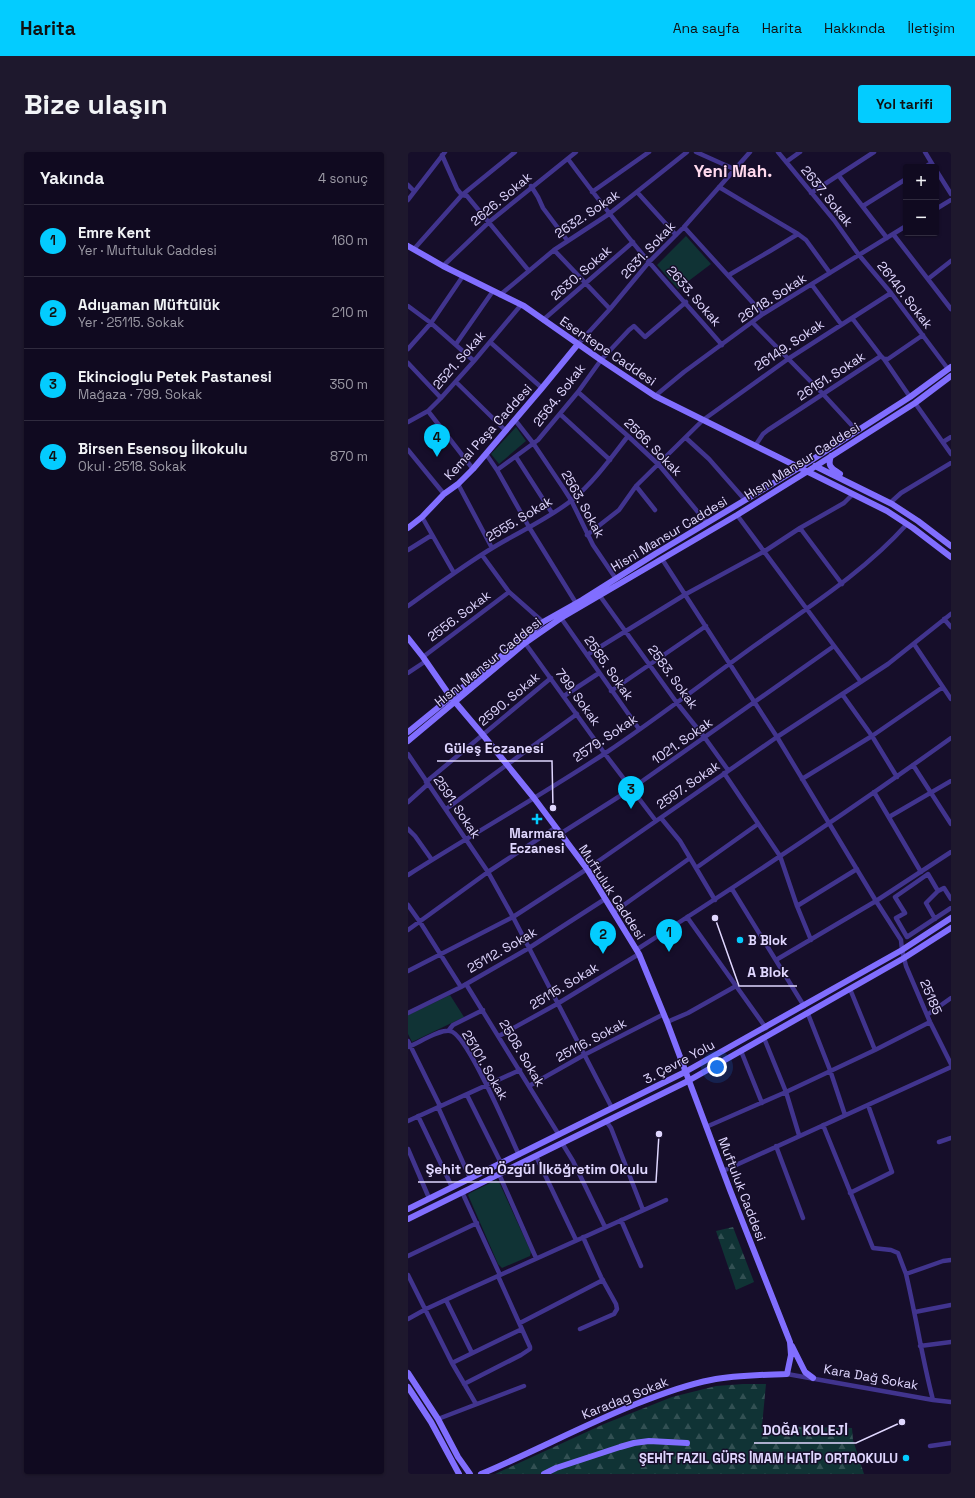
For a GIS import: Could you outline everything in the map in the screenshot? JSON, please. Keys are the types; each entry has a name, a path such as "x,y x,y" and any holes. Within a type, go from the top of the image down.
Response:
{"main road":[{"name":"Esentepe Caddesi","path":"411,248 493,292 521,305 655,396 887,511 951,557"},
{"name":"Kemal Paşa Caddesi","path":"408,528 422,517 444,494 458,484 473,469 578,344"},
{"name":"Hisni Mansur Caddesi","path":"408,732 452,699 543,622 857,431 910,397 950,368"},
{"name":"Hısnı Mansur Caddesi","path":"408,741 452,699 525,643 561,618 737,515 817,466 915,403 951,376"},
{"path":"831,456 829,462 831,467 853,484"},
{"name":"Esentepe Caddesi","path":"799,467 817,466 890,503 918,521 951,546"},
{"name":"Muftuluk Caddesi","path":"408,638 452,699 508,765 587,869 638,952 664,1014 688,1081 790,1342 791,1355 787,1374"},
{"name":"3. Çevre Yolu","path":"408,1209 685,1072 766,1028 902,950 951,918"},
{"name":"3. Çevre Yolu","path":"408,1219 688,1081 808,1014 904,958 951,928"},
{"path":"790,1342 803,1368 813,1378"},
{"path":"408,1373 438,1419 458,1457 470,1474"},
{"name":"Karadag Sokak","path":"481,1474 527,1454 606,1416 686,1386 736,1376 787,1374"},
{"path":"408,1387 431,1422 459,1474"},
{"path":"544,1474 620,1447 648,1441 687,1443"}],"street":[{"path":"411,248 462,195 516,152"},
{"name":"2626. Sokak","path":"443,266 489,222 531,186 576,152"},
{"path":"592,192 649,152"},
{"name":"2632. Sokak","path":"500,295 567,240 609,214 687,152"},
{"path":"696,152 734,170"},
{"name":"2631. Sokak","path":"578,344 610,309 649,262 676,236 750,152"},
{"name":"2637. Sokak","path":"778,152 834,220 859,255"},
{"path":"786,162 800,152"},
{"path":"811,193 874,152"},
{"path":"925,152 932,164"},
{"path":"444,154 457,189 462,195 467,196 529,271"},
{"path":"408,200 444,154"},
{"name":"2633. Sokak","path":"568,159 609,214 722,345"},
{"path":"939,175 951,194"},
{"path":"839,176 864,206 887,238"},
{"path":"864,206 903,181"},
{"path":"408,185 414,191"},
{"path":"531,186 538,196 543,208 567,240"},
{"path":"719,187 806,240 830,273"},
{"path":"637,192 676,236"},
{"path":"939,207 951,200"},
{"path":"684,226 763,314"},
{"name":"26118. Sokak","path":"655,396 763,314 903,228"},
{"path":"729,275 798,234"},
{"path":"893,234 951,309"},
{"name":"2630. Sokak","path":"543,320 633,242"},
{"path":"554,250 610,309"},
{"name":"26140. Sokak","path":"859,255 950,368"},
{"path":"928,279 951,261"},
{"path":"408,349 431,323 463,276"},
{"path":"812,285 841,324"},
{"path":"456,344 493,292"},
{"name":"26149. Sokak","path":"587,535 619,510 636,486 703,420 788,359 891,293"},
{"name":"2564. Sokak","path":"497,470 533,443 560,414 601,360 634,326 645,337 686,302"},
{"name":"2521. Sokak","path":"408,422 428,411 441,398 521,305"},
{"path":"408,306 431,323 474,361"},
{"path":"852,318 910,397"},
{"path":"752,323 823,394 857,431"},
{"name":"26151. Sokak","path":"755,446 768,430 882,358 888,359 923,335"},
{"path":"490,342 542,388"},
{"path":"408,363 441,398"},
{"path":"456,382 506,431"},
{"name":"2566. Sokak","path":"578,392 659,465 707,523"},
{"path":"915,403 951,454"},
{"path":"428,411 473,469"},
{"path":"560,414 610,460"},
{"name":"2563. Sokak","path":"515,420 533,443 571,500 587,535 616,579"},
{"name":"2555. Sokak","path":"408,606 492,548 529,527 571,500 589,484 628,436"},
{"path":"943,442 951,437"},
{"path":"686,438 709,459 745,500"},
{"path":"408,450 444,494"},
{"path":"486,454 576,603"},
{"path":"516,457 552,513"},
{"path":"890,503 901,493 951,463"},
{"path":"458,484 492,548"},
{"path":"636,486 655,510"},
{"path":"586,655 686,594 764,551 800,528 844,503 853,494"},
{"path":"737,515 861,682"},
{"path":"422,517 454,573"},
{"name":"2579. Sokak","path":"408,875 605,754 842,584 890,542 907,524"},
{"path":"800,528 842,584"},
{"path":"408,550 432,535"},
{"path":"482,555 509,592 543,622"},
{"name":"25185","path":"662,559 777,737 856,869 901,940 904,958 930,1022 951,1065"},
{"name":"2556. Sokak","path":"408,673 509,592"},
{"name":"2583. Sokak","path":"600,596 677,703 705,738 758,824 780,856 797,906 811,940"},
{"name":"2597. Sokak","path":"408,971 513,917 587,869 777,737 888,664 951,614"},
{"name":"2585. Sokak","path":"561,618 639,729"},
{"path":"944,619 951,627"},
{"path":"611,691 706,626"},
{"name":"799. Sokak","path":"525,643 605,754 656,821"},
{"path":"914,644 951,699"},
{"name":"1021. Sokak","path":"560,834 631,789 834,646"},
{"path":"564,696 599,673"},
{"name":"2590. Sokak","path":"408,802 427,783 551,678"},
{"path":"802,779 872,736 943,687"},
{"path":"842,694 872,736 897,777"},
{"path":"446,809 577,714"},
{"name":"25115. Sokak","path":"499,1036 557,1004 638,952 687,917 732,889 897,777 951,738"},
{"name":"2591. Sokak","path":"408,754 488,872 513,917 612,1108"},
{"path":"914,765 951,824"},
{"path":"889,817 951,781"},
{"path":"874,792 921,872"},
{"path":"661,818 680,841 715,900"},
{"path":"696,868 758,824"},
{"path":"408,930 488,872 556,828"},
{"path":"408,829 415,836 432,860"},
{"path":"776,960 876,901 951,852"},
{"path":"614,912 690,858"},
{"path":"797,906 856,869"},
{"path":"938,891 928,874 895,897 905,913 896,918 907,937 951,908"},
{"path":"902,884 906,889"},
{"path":"935,919 926,903 938,891 944,888 951,899"},
{"path":"732,889 804,1006"},
{"name":"25112. Sokak","path":"408,1013 466,984 529,948 605,899"},
{"path":"408,905 460,987"},
{"path":"687,917 766,1028"},
{"name":"2508. Sokak","path":"466,984 559,1134"},
{"path":"667,1022 688,1013 736,986"},
{"path":"850,989 875,1050"},
{"path":"927,1015 951,998"},
{"path":"449,1030 451,1027 483,1010"},
{"name":"25116. Sokak","path":"529,1086 584,1055 664,1014"},
{"path":"808,1014 830,1070 845,1115"},
{"path":"706,1127 786,1092 930,1022"},
{"name":"25101. Sokak","path":"409,1047 449,1030 458,1035 488,1085 519,1154"},
{"path":"764,1038 786,1092 799,1136"},
{"path":"408,1041 409,1047 439,1107 470,1178"},
{"path":"741,1051 762,1103"},
{"path":"723,1171 868,1105 951,1065"},
{"path":"408,1121 520,1070"},
{"path":"467,1095 501,1163"},
{"path":"850,1193 892,1172 868,1105"},
{"path":"418,1116 452,1187"},
{"path":"606,1121 611,1128 643,1210"},
{"path":"823,1125 873,1248 891,1250 898,1253 906,1274 915,1312 920,1346 933,1400"},
{"path":"939,1142 951,1138"},
{"path":"562,1143 605,1227"},
{"path":"776,1146 803,1218"},
{"path":"408,1149 429,1198"},
{"path":"536,1156 576,1240"},
{"path":"499,1174 536,1258"},
{"path":"462,1192 530,1346 530,1349 521,1355 464,1384"},
{"path":"408,1319 499,1275 666,1200"},
{"path":"621,1220 641,1266"},
{"path":"408,1256 477,1223"},
{"path":"580,1329 614,1314 617,1309 616,1304 582,1237"},
{"path":"906,1274 943,1261 951,1260"},
{"path":"408,1275 452,1363 476,1404"},
{"path":"520,1323 603,1280"},
{"path":"446,1300 472,1353"},
{"path":"915,1312 951,1305"},
{"path":"452,1363 522,1329"},
{"path":"920,1346 951,1342"},
{"name":"Kara Dağ Sokak","path":"787,1374 951,1402"},
{"path":"438,1419 524,1386"},
{"path":"930,1446 951,1443"}],"green space":[{"path":"686,236 711,264 678,289 657,265"},
{"path":"516,427 526,441 499,464 491,454"},
{"path":"450,995 464,1017 412,1042 408,1034 408,1015"},
{"path":"496,1180 499,1182 531,1252 530,1256 502,1268 498,1264 468,1195"},
{"path":"733,1227 754,1282 736,1290 716,1231"},
{"path":"766,1384 762,1426 852,1428 853,1440 864,1474 495,1474 604,1424 672,1397 716,1386"}],"place":[{"name":"Birsen Esensoy İlkokulu","path":"437,457"},
{"name":"Güleş Eczanesi","path":"553,808"},
{"name":"Ekincioglu Petek Pastanesi","path":"631,809"},
{"name":"Marmara Eczanesi","path":"537,819"},
{"name":"A Blok","path":"715,918"},
{"name":"B Blok","path":"740,940"},
{"name":"Emre Kent","path":"669,952"},
{"name":"Adıyaman Müftülük","path":"603,954"},
{"name":"Şehit Cem Özgül İlköğretim Okulu","path":"659,1134"},
{"name":"DOĞA KOLEJİ","path":"902,1422"},
{"name":"ŞEHİT FAZIL GÜRS İMAM HATİP ORTAOKULU","path":"906,1458"}],"district":[{"name":"Yeni Mah.","path":"733,171"}]}
